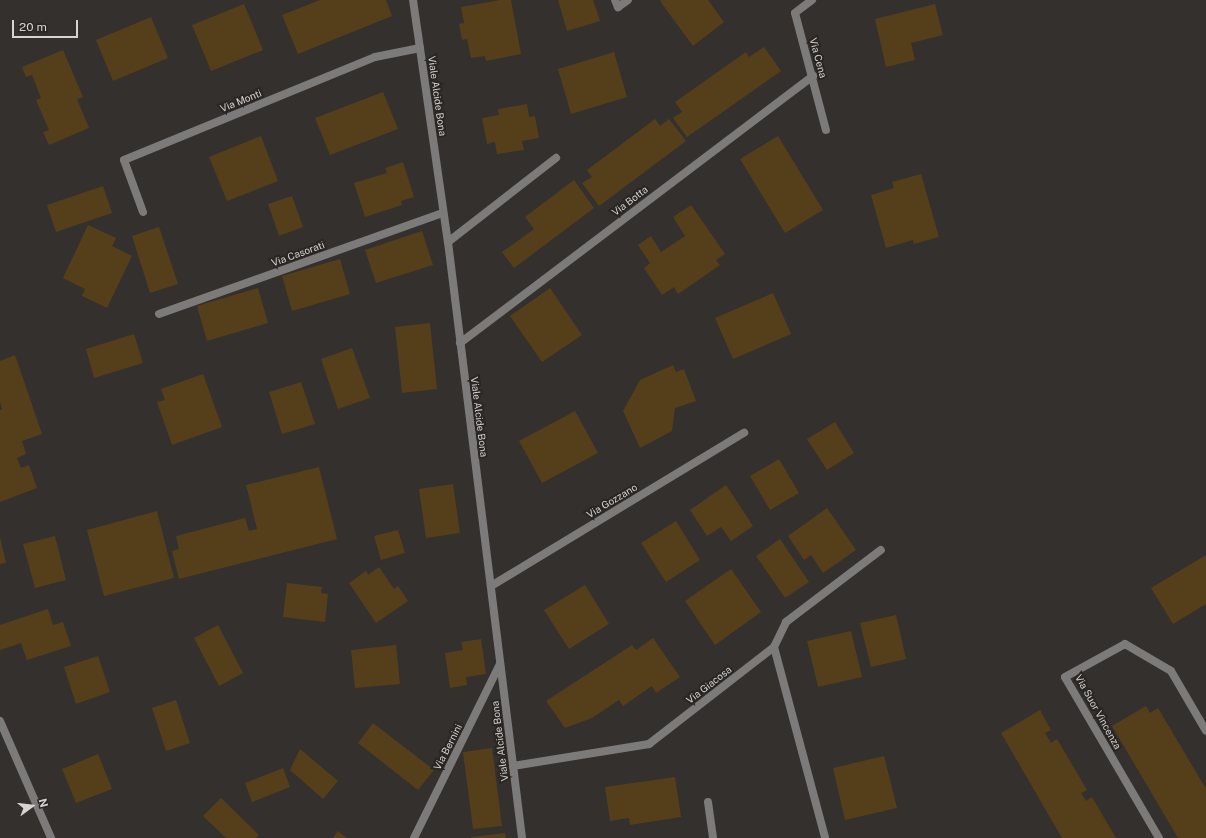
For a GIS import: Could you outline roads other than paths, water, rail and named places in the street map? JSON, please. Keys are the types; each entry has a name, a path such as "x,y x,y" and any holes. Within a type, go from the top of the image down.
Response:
{"street":[{"name":"Viale Alcide Bona","path":"413,0 448,242 522,838"},
{"path":"615,0 618,8 628,0"},
{"name":"Via Cena","path":"812,0 795,13 813,76 826,130"},
{"name":"Via Monti","path":"143,212 124,160 375,57 420,48"},
{"name":"Via Botta","path":"460,343 813,76"},
{"path":"448,242 556,158"},
{"name":"Via Casorati","path":"159,314 443,213"},
{"name":"Via Gozzano","path":"491,586 744,433"},
{"name":"Via Giacosa","path":"513,766 649,744 774,647 786,622 881,550"},
{"name":"Via Suor Vincenza","path":"1159,838 1065,677 1125,644 1171,672 1206,731"},
{"path":"774,647 825,838"},
{"name":"Via Bernini","path":"414,838 500,664"},
{"path":"0,721 51,838"},
{"path":"708,802 713,838"}]}
